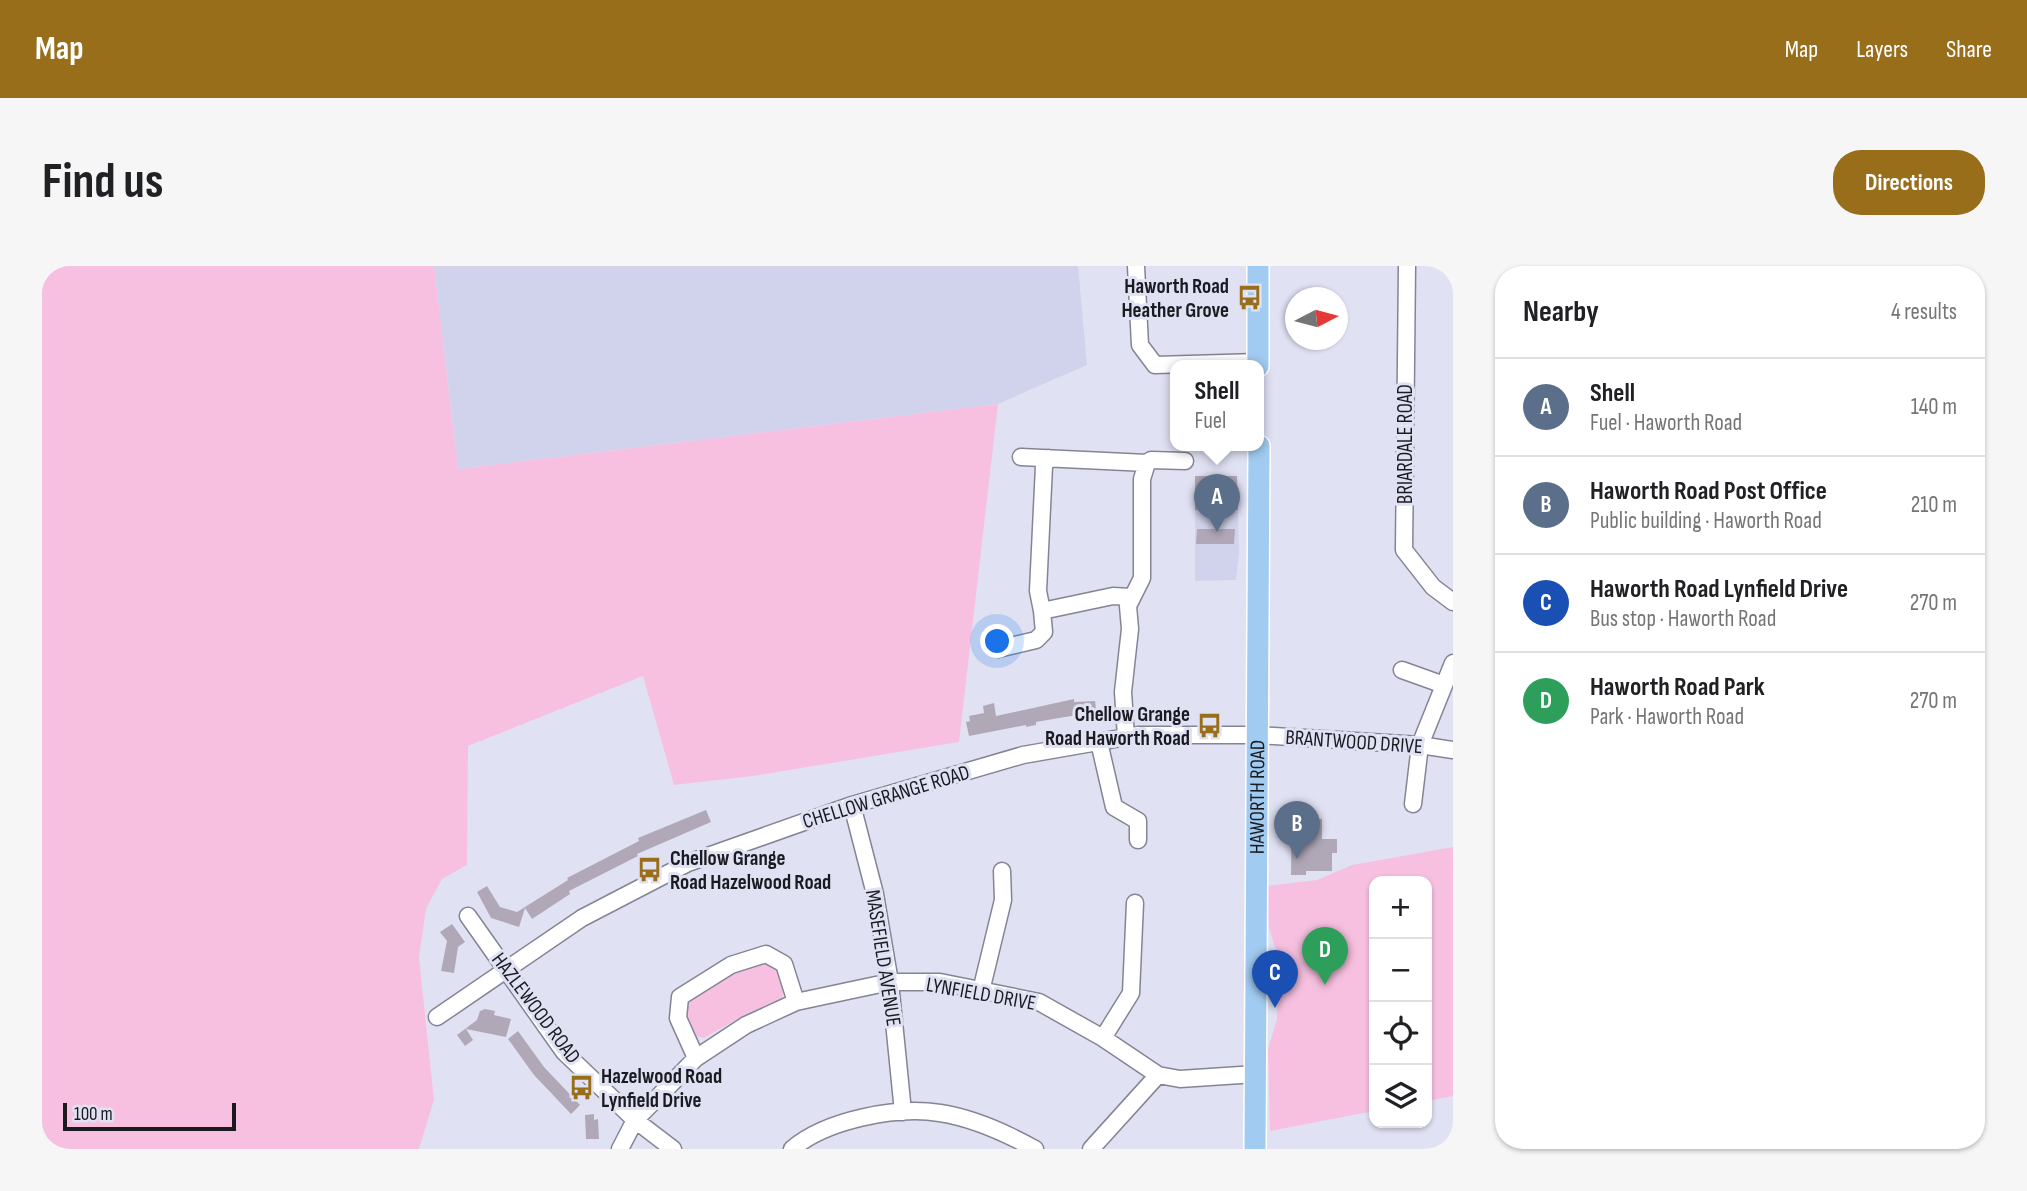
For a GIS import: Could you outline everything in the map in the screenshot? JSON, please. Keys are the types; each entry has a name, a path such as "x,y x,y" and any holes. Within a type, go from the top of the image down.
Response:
{"main road":[{"path":"1258,266 1258,360"},
{"name":"HAWORTH ROAD","path":"1255,1149 1259,451"}],"street":[{"path":"1136,266 1140,345 1156,365 1170,365"},
{"name":"BRIARDALE ROAD","path":"1407,266 1404,550 1433,587 1453,602"},
{"path":"1021,457 1147,463 1151,460 1185,461"},
{"path":"998,649 1036,640 1044,632 1038,591 1044,466 1048,458"},
{"path":"1126,737 1123,685 1130,629 1128,606 1142,578 1142,479 1147,463"},
{"path":"1042,611 1113,596 1131,597"},
{"path":"1413,804 1420,746 1453,663"},
{"path":"1402,670 1444,685"},
{"name":"CHELLOW GRANGE ROAD","path":"437,1017 583,918 688,863 852,805 1023,755 1126,737 1256,735"},
{"name":"BRANTWOOD DRIVE","path":"1256,735 1453,750"},
{"path":"1098,742 1114,807 1138,821 1138,840"},
{"name":"MASEFIELD AVENUE","path":"852,805 874,894 890,982 902,1112"},
{"path":"981,991 1003,900 1002,871"},
{"path":"1103,1038 1130,993 1135,903"},
{"name":"HAZLEWOOD ROAD","path":"468,916 564,1052 635,1120 673,1149"},
{"path":"696,1058 678,1018 680,996 731,965 766,954 784,964 796,1002"},
{"name":"LYNFIELD DRIVE","path":"620,1149 635,1120 696,1058 746,1026 796,1002 890,982 940,982 1039,1002 1103,1038 1158,1075 1180,1079 1256,1074"},
{"path":"1091,1149 1158,1075"},
{"path":"792,1149 803,1139 855,1118 902,1112 939,1113 990,1127 1035,1149"}],"shaded area":[{"path":"42,266 434,266 458,469 998,404 959,742 753,776 674,785 643,676 468,746 467,865 442,879 426,909 419,957 434,1100 419,1149 42,1149"},
{"path":"434,266 1078,266 1087,365 998,404 458,469"},
{"path":"1195,476 1237,476 1239,553 1236,580 1195,581"},
{"path":"1453,847 1453,1096 1432,1100 1432,876 1369,876 1369,1112 1270,1131 1268,1049 1277,1019 1276,950 1269,928 1266,886 1317,880 1352,865"},
{"path":"764,960 779,969 784,984 782,999 746,1014 704,1038 691,1035 682,1016 684,1000 733,971"}],"building":[{"path":"1195,476 1237,476 1238,510 1195,510"},
{"path":"1197,529 1235,529 1234,544 1196,544"},
{"path":"1074,699 1074,702 1095,701 1097,716 1086,717 1086,714 1065,717 1036,722 1036,725 1026,727 969,736 966,722 970,721 969,716 984,713 983,706 994,703 996,716"},
{"path":"1292,807 1303,807 1303,819 1322,819 1322,839 1337,839 1337,853 1332,853 1332,871 1306,871 1306,875 1291,875"},
{"path":"706,810 711,822 637,854 638,856 569,891 570,894 532,919 525,908 519,927 491,918 477,892 487,886 500,907 517,912 568,880 567,878 639,841 638,838"},
{"path":"452,924 465,942 458,947 454,973 441,971 447,941 440,932"},
{"path":"480,1011 495,1011 494,1015 511,1019 506,1037 466,1029 473,1040 465,1046 457,1035 477,1020"},
{"path":"518,1031 544,1067 580,1105 571,1114 534,1075 508,1039"},
{"path":"594,1114 594,1120 598,1119 599,1139 586,1139 585,1115"}],"place":[{"name":"Haworth Road Heather Grove","path":"1249,298"},
{"name":"Shell","path":"1217,532"},
{"name":"Chellow Grange Road Haworth Road","path":"1210,726"},
{"name":"Haworth Road Post Office","path":"1297,859"},
{"name":"Chellow Grange Road Hazelwood Road","path":"650,870"},
{"name":"Haworth Road Park","path":"1325,985"},
{"name":"Haworth Road Lynfield Drive","path":"1275,1008"},
{"name":"Hazelwood Road Lynfield Drive","path":"581,1088"}]}
